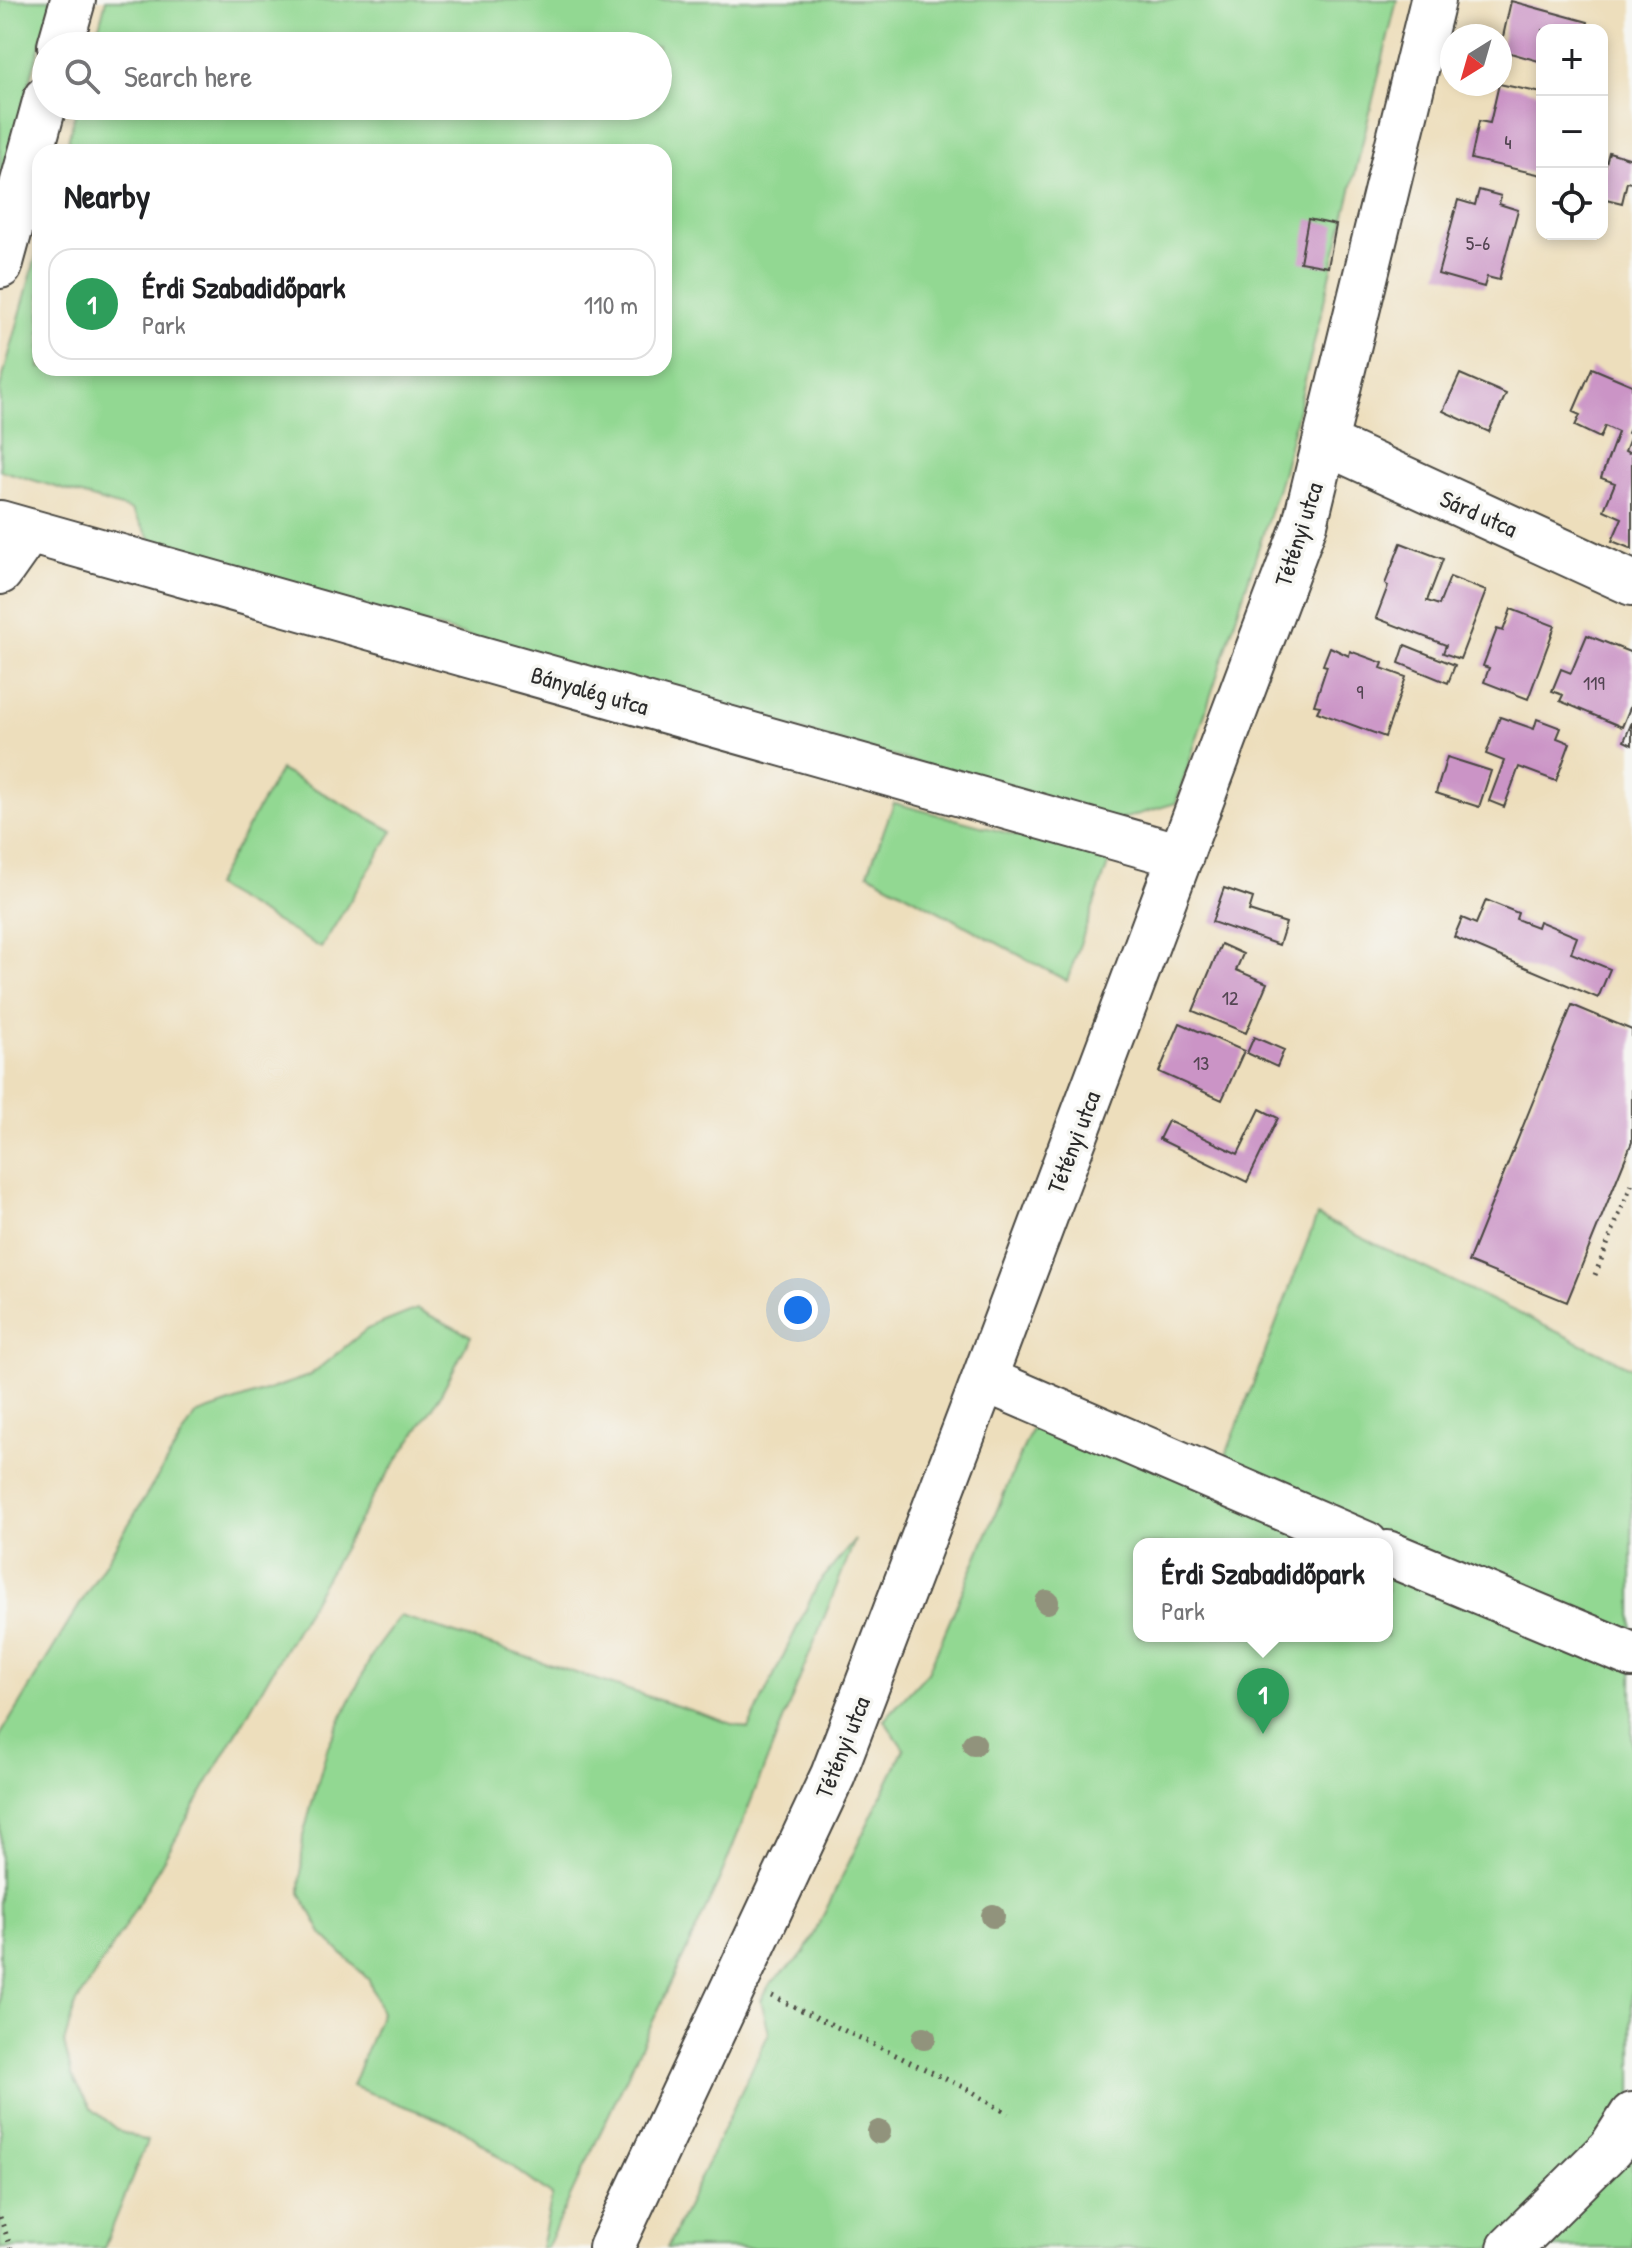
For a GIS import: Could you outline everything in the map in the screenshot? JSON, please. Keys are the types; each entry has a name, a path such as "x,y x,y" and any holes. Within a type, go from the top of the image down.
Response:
{"street":[{"path":"64,32 73,0"},
{"name":"Tétényi utca","path":"611,2248 833,1775 1305,524 1433,0"},
{"path":"33,144 40,120"},
{"path":"0,266 32,149"},
{"name":"Sárd utca","path":"1326,443 1632,583"},
{"path":"0,572 14,527"},
{"name":"Bányalég utca","path":"14,527 1181,856"},
{"path":"984,1379 1352,1538"},
{"path":"1393,1555 1632,1655"},
{"path":"1510,2248 1611,2148 1632,2115"}],"path":[{"path":"1595,1275 1632,1183"},
{"path":"739,1980 971,2091 1008,2114"},
{"path":"0,2217 11,2248"}],"green space":[{"path":"0,0 53,0 44,32 32,32 32,73 0,185"},
{"path":"106,0 1397,0 1282,475 1176,803 1119,820 157,548 131,510 0,470 0,388 32,271 32,376 672,376 672,144 67,144 73,120 672,120 672,32 98,32"},
{"path":"280,770 393,831 321,948 214,886"},
{"path":"894,803 1086,854 1111,856 1067,981 868,873"},
{"path":"1317,1216 1632,1368 1632,2248 667,2248 769,2033 761,2000 770,1984 805,1953 904,1749 884,1720 928,1672 1034,1423 1223,1463"},
{"path":"417,1309 471,1336 436,1403 375,1493 124,1928 75,2006 64,2043 72,2076 91,2108 121,2132 147,2141 104,2248 0,2248 0,1736 195,1415 309,1376 367,1329"},
{"path":"855,1540 719,1881 546,2248 541,2248 552,2196 461,2128 352,2086 381,2013 369,1980 323,1935 300,1893 303,1836 328,1746 374,1651 400,1616 748,1729 818,1584"}],"building":[{"path":"1511,1 1588,22 1536,24 1536,60 1512,53 1512,24 1506,24"},
{"path":"1512,87 1536,92 1536,174 1471,159 1479,121 1490,123 1496,96 1512,96"},
{"path":"1609,152 1632,159 1632,183 1627,182 1622,203 1608,200"},
{"path":"1479,190 1501,196 1499,204 1518,210 1499,280 1487,277 1484,287 1438,274 1458,200 1475,205"},
{"path":"1308,219 1336,225 1328,267 1300,262"},
{"path":"1592,368 1632,385 1632,424 1628,433 1631,435 1625,451 1629,453 1632,447 1632,549 1612,541 1622,518 1604,510 1615,483 1601,478 1618,432 1605,426 1600,438 1575,426 1580,415 1573,412"},
{"path":"1460,374 1506,394 1489,432 1443,411"},
{"path":"1401,543 1443,559 1427,601 1439,605 1450,577 1486,591 1460,659 1443,653 1446,645 1376,618"},
{"path":"1511,609 1555,626 1528,699 1484,682 1489,668 1483,666 1497,629 1503,631"},
{"path":"1587,635 1632,653 1632,703 1622,727 1560,701 1563,695 1552,691 1561,669 1571,673"},
{"path":"1405,645 1455,665 1448,683 1399,663"},
{"path":"1330,647 1349,656 1350,651 1383,663 1381,668 1406,677 1385,737 1317,712 1320,706 1314,705"},
{"path":"1500,717 1534,729 1537,719 1561,728 1557,738 1570,743 1556,781 1519,767 1504,807 1489,801 1504,761 1486,754"},
{"path":"1632,722 1632,745 1624,741"},
{"path":"1447,757 1491,771 1479,807 1436,793"},
{"path":"1224,888 1253,898 1249,911 1286,923 1279,945 1212,922"},
{"path":"1486,900 1518,913 1516,919 1537,927 1539,921 1577,937 1571,953 1610,969 1598,998 1454,937 1462,918 1476,924"},
{"path":"1221,944 1243,954 1236,970 1267,983 1246,1033 1193,1011"},
{"path":"1572,1005 1632,1030 1632,1142 1567,1302 1468,1262"},
{"path":"1180,1023 1244,1051 1222,1100 1159,1072"},
{"path":"1254,1037 1284,1050 1277,1067 1247,1053"},
{"path":"1260,1109 1278,1118 1247,1182 1159,1139 1168,1121 1238,1154"}],"place":[{"name":"Érdi Szabadidőpark","path":"1263,1734"}]}
